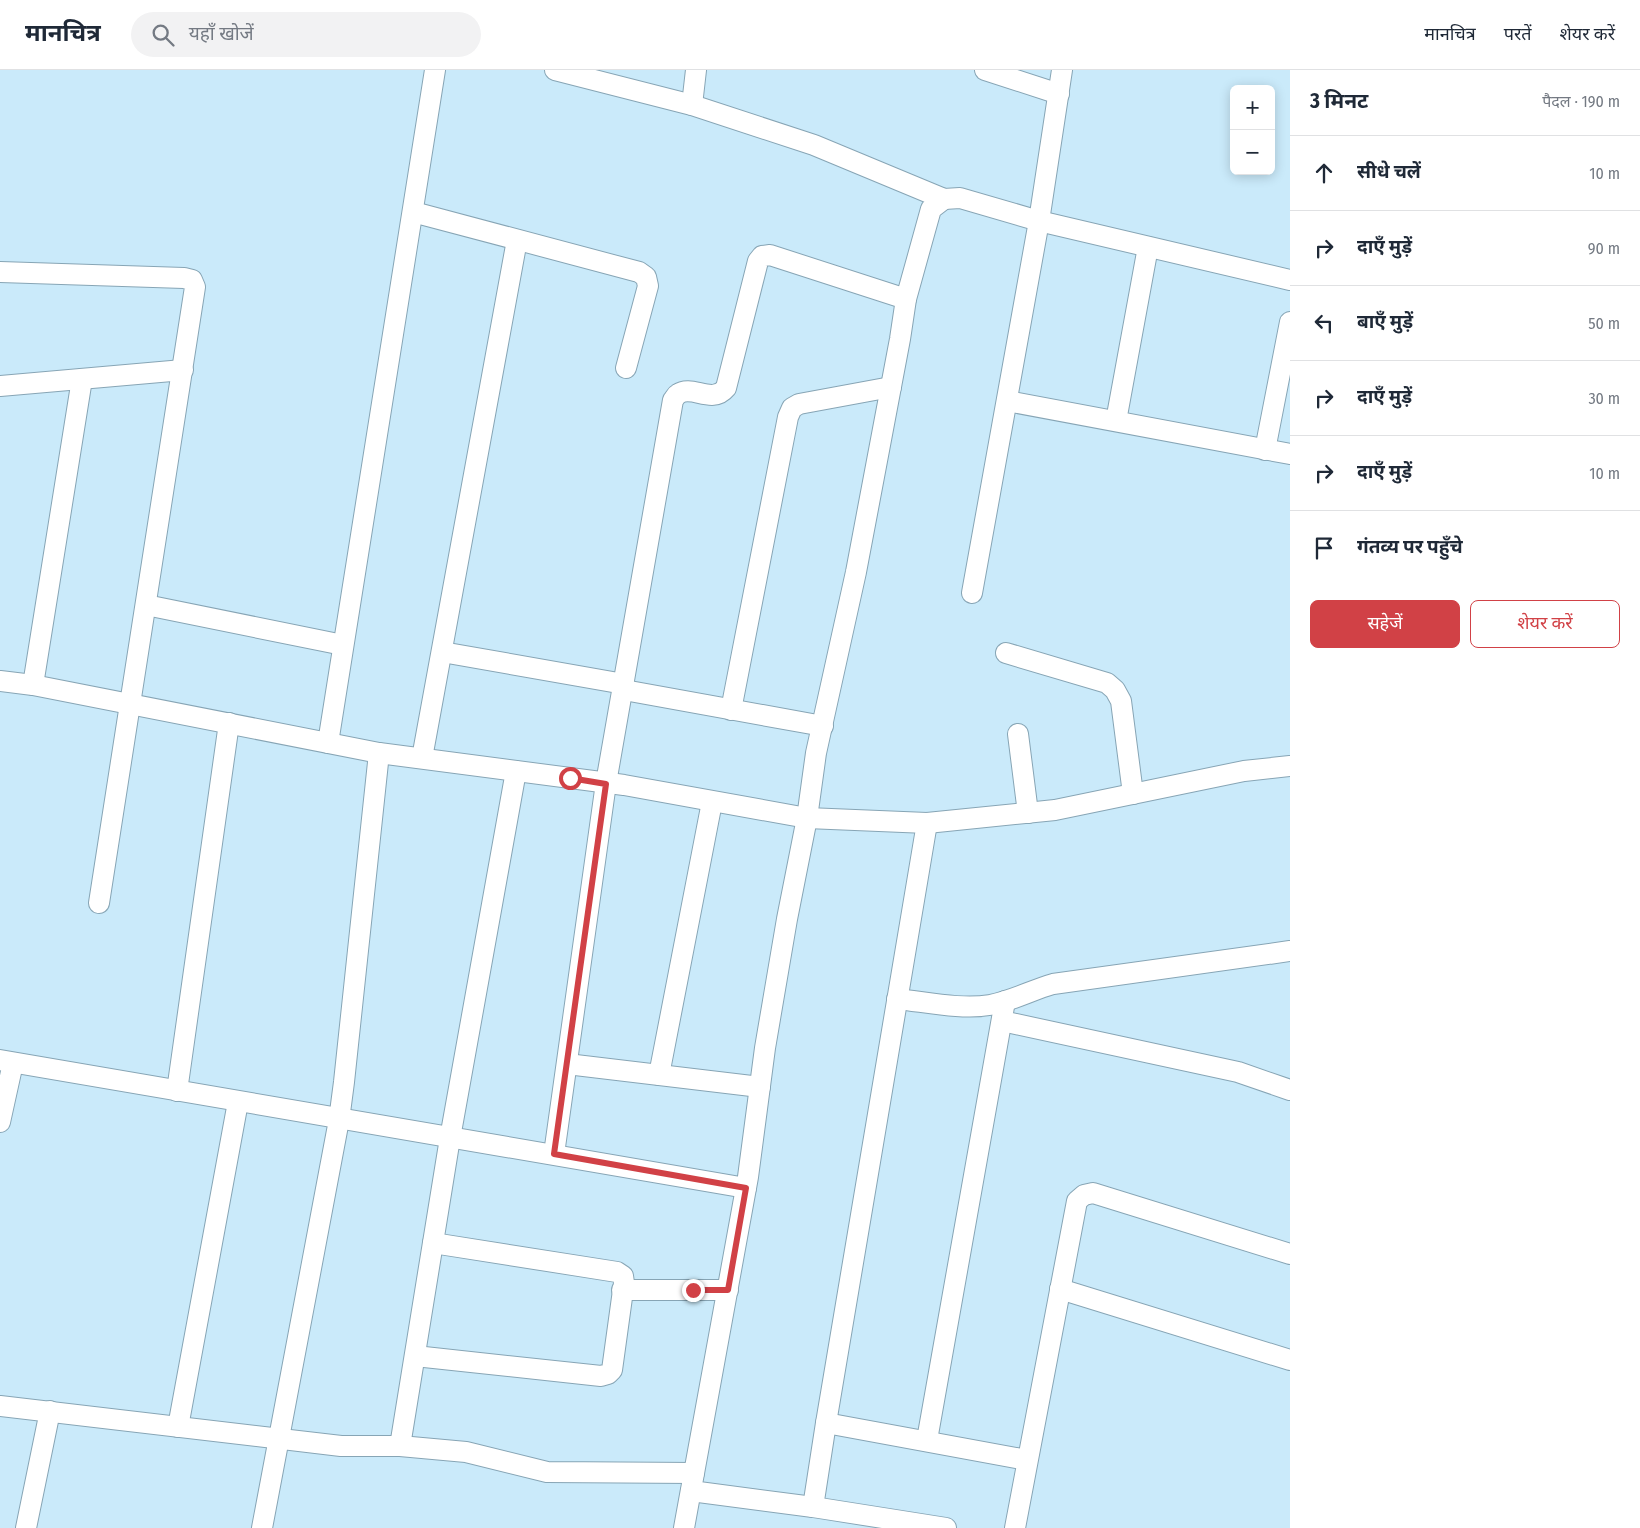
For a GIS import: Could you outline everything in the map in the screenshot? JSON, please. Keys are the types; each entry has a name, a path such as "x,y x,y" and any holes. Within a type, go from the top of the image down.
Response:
{"street":[{"path":"328,743 435,70"},
{"path":"555,70 692,105 814,145 944,198 960,198 1038,222 1290,280"},
{"path":"692,105 696,70"},
{"path":"985,70 1059,94"},
{"path":"972,594 1038,222 1062,70"},
{"path":"684,1528 746,1188 787,919 807,818 816,753 856,572 906,299 931,209 944,198"},
{"path":"413,212 639,272 646,277 648,286 626,368"},
{"path":"422,758 517,240"},
{"path":"1116,421 1148,247"},
{"path":"554,1154 606,784 673,400 678,393 714,395 721,394 726,388 758,261 762,256 770,255 906,299"},
{"path":"0,272 184,278 192,280 195,287 99,902"},
{"path":"1265,450 1290,322"},
{"path":"0,386 183,370"},
{"path":"33,685 82,379"},
{"path":"731,710 788,417 792,408 799,404 891,387"},
{"path":"1007,401 1290,454"},
{"path":"146,605 343,645"},
{"path":"442,652 731,710 822,726"},
{"path":"1006,653 1107,683 1115,690 1121,701 1133,794"},
{"path":"0,681 33,685 379,753 606,784 807,818 927,824 1054,810 1244,771 1290,766"},
{"path":"176,1092 229,723"},
{"path":"1018,734 1028,813"},
{"path":"262,1528 339,1120 379,753"},
{"path":"400,1446 450,1138 516,771"},
{"path":"659,1074 712,802"},
{"path":"813,1507 927,824"},
{"path":"927,1440 1003,1011 1032,990 1053,984 1290,951"},
{"path":"897,999 1003,1011 1238,1072 1290,1090"},
{"path":"0,1122 6,1061 339,1120 554,1154 746,1188"},
{"path":"567,1064 760,1087"},
{"path":"178,1427 238,1102"},
{"path":"1015,1528 1077,1201 1084,1195 1093,1194 1290,1254"},
{"path":"415,1356 601,1376 608,1374 612,1370 622,1290 622,1276 617,1272 433,1243"},
{"path":"1060,1289 1290,1360"},
{"path":"622,1290 728,1290"},
{"path":"0,1406 341,1446 400,1446 466,1452 547,1472 692,1482 813,1507 857,1521 946,1528"},
{"path":"26,1528 50,1412"},
{"path":"826,1423 927,1440 1027,1460"}],"route":[{"path":"570,778 606,784 554,1154 746,1188 728,1290 693,1290"}]}
